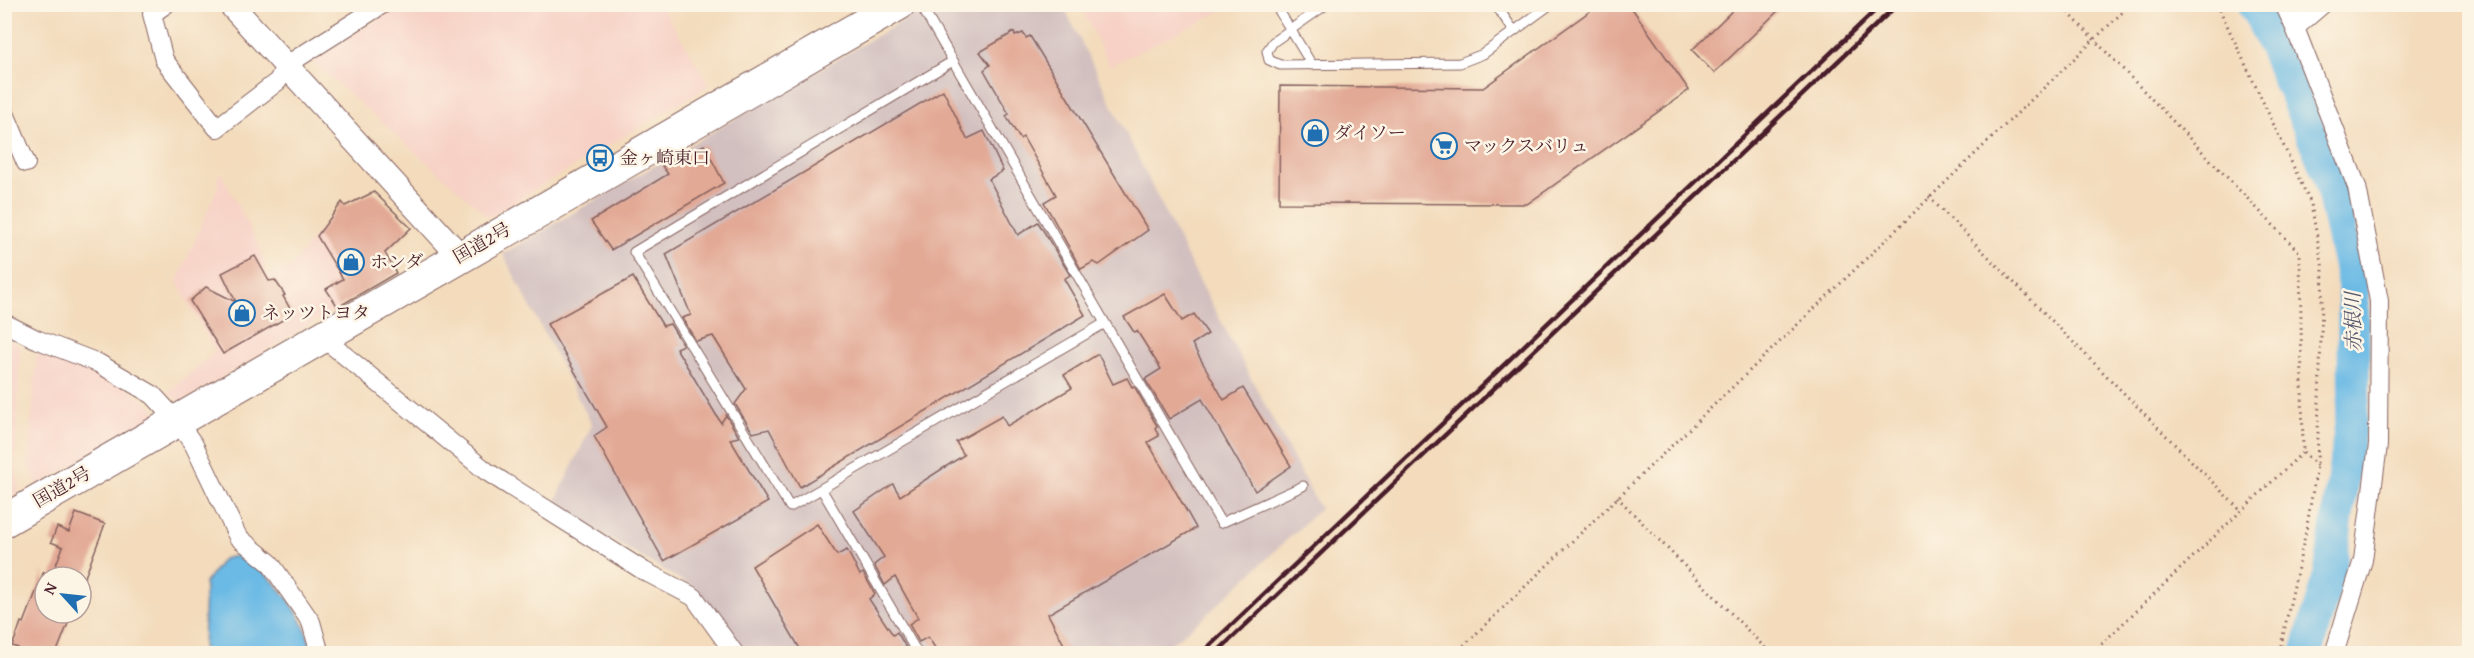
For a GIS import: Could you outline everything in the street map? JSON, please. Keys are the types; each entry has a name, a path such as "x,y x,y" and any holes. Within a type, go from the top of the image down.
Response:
{"highway":[{"name":"国道2号","path":"4,521 900,4"}],"street":[{"path":"166,4 152,14 164,60 217,128 278,81 285,66 364,9 383,4"},
{"path":"230,4 460,256"},
{"path":"2284,4 2357,187 2379,301 2378,445 2363,560 2334,654"},
{"path":"2295,28 2323,4"},
{"path":"4,111 26,163"},
{"path":"4,323 36,339 98,363 153,395 177,421 194,445 238,537 270,563 311,622 320,654"},
{"path":"322,337 486,471 644,571 694,597 735,654"}],"lane":[{"path":"920,4 1221,523 1303,486"},
{"path":"1275,4 1312,65"},
{"path":"1327,4 1273,42 1267,51 1269,60 1280,65 1460,63 1483,54 1551,4"},
{"path":"1495,4 1514,31"},
{"path":"952,61 634,252 790,507 1105,323"},
{"path":"822,490 918,654"}],"path":[{"path":"2060,4 2300,253 2303,452 2317,466"},
{"path":"1455,654 2131,4"},
{"path":"2217,4 2311,204 2323,268 2317,466 2307,531 2279,654"},
{"path":"1929,197 2240,510"},
{"path":"2091,654 2303,452"},
{"path":"1617,497 1771,654"}],"shaded area":[{"path":"404,5 660,5 710,85 489,217 314,63 316,54"},
{"path":"930,5 1063,5 1189,261 1320,509 1200,621 1158,653 744,653 698,590 553,506 592,425 503,254"},
{"path":"1080,5 1228,5 1229,7 1110,66"},
{"path":"219,170 261,250 267,275 290,268 342,202 353,218 379,242 397,272 181,402 167,393 215,352 177,282 217,189"},
{"path":"4,336 20,347 15,464 20,491 5,500"},
{"path":"37,348 106,374 160,415 39,485 28,466"}],"water":[{"path":"235,556 264,573 290,602 304,626 313,654 203,654 205,583 223,559"}],"building":[{"name":"マックスバリュ","path":"1600,4 1629,4 1689,90 1527,204 1279,203 1280,86 1483,88"},
{"path":"1739,4 1785,4 1714,73 1692,50"},
{"path":"1014,32 1015,36 1023,33 1026,38 1030,36 1148,230 1099,265 1093,262 1081,269 1044,202 1056,195 1023,137 1020,139 1006,116 1009,114 984,70 990,65 980,52"},
{"path":"943,90 967,139 984,131 1003,171 989,179 1018,235 1038,222 1070,275 1064,279 1085,315 800,487 769,429 753,433 735,404 746,389 713,336 696,341 682,318 691,315 666,254"},
{"path":"704,145 724,183 611,250 591,221 668,174 662,166"},
{"path":"374,192 411,228 385,253 396,273 338,307 326,289 343,279 317,236 342,202 345,206"},
{"path":"255,256 269,281 275,280 285,295 283,296 293,314 223,354 190,301 206,287 236,302 222,273"},
{"path":"633,277 663,326 670,324 683,345 676,348 721,423 726,415 739,437 730,439 768,502 664,561 594,436 607,427 547,324"},
{"path":"1165,294 1182,321 1194,314 1208,334 1192,344 1224,400 1243,388 1291,466 1255,491 1202,399 1169,419 1145,379 1161,369 1137,331 1134,332 1124,317"},
{"path":"1098,354 1113,384 1127,378 1132,387 1134,386 1157,426 1155,428 1159,436 1148,442 1196,528 1048,614 1069,654 939,654 928,637 919,642 909,624 918,618 895,577 885,585 874,565 884,557 854,511 893,484 900,496 964,455 956,442 1002,416 1007,426 1072,388 1064,375"},
{"path":"76,513 105,524 90,565 56,565 63,547 51,542 57,527 69,532"},
{"path":"817,524 837,555 847,550 860,575 863,573 875,594 869,599 893,635 897,632 907,649 900,654 803,654 752,566"},
{"path":"33,600 33,625 67,625 56,654 15,654 18,648 12,646 21,622 24,623"}],"waterway":[{"name":"赤根川","path":"2253,4 2268,33 2328,173 2353,284 2354,398 2330,571 2306,654"}],"railway":[{"path":"1201,654 1882,4"},
{"path":"1215,654 1898,4"}],"place":[{"name":"ダイソー","path":"1315,133"},
{"name":"マックスバリュ","path":"1444,146"},
{"name":"金ヶ崎東口","path":"600,158"},
{"name":"ホンダ","path":"351,262"},
{"name":"ネッツトヨタ","path":"242,313"}]}
